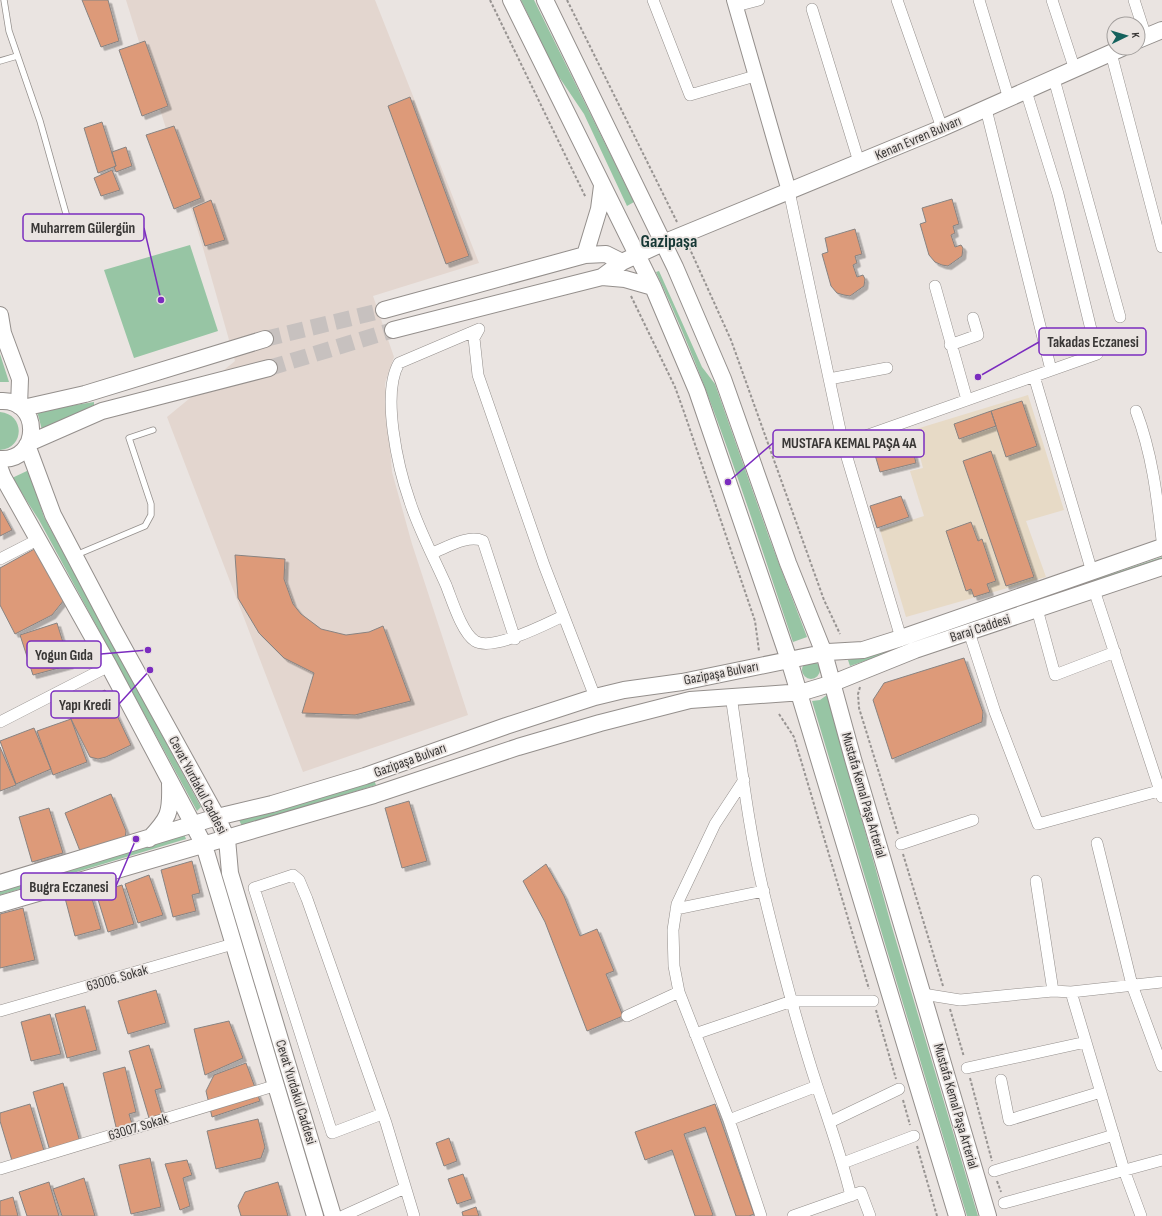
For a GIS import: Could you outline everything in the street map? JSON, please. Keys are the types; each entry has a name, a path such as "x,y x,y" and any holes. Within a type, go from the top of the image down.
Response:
{"main road":[{"path":"511,0 653,287 697,391 789,660 957,1216"},
{"name":"Mustafa Kemal Paşa Arterial","path":"544,0 663,243 723,379 788,563 824,653 853,759 988,1216"},
{"path":"1146,37 1162,30"},
{"name":"Kenan Evren Bulvarı","path":"602,277 622,262 663,243 942,128 1106,55"},
{"path":"585,255 599,209 602,186"},
{"path":"384,310 585,255 606,254 622,262"},
{"path":"393,330 602,277 625,279 653,287"},
{"path":"0,315 3,333 20,379 21,407"},
{"path":"21,407 85,394 265,339"},
{"path":"0,458 12,458 28,444 102,411 269,368"},
{"path":"0,401 9,401 21,407 31,421 32,429 28,444"},
{"name":"Cevat Yurdakul Caddesi","path":"28,444 53,515 112,627 217,817 227,839 230,873 333,1216"},
{"name":"Cevat Yurdakul Caddesi","path":"0,469 3,477 109,666 204,845 315,1216"},
{"name":"Baraj Caddesi","path":"824,653 863,650 1162,547"},
{"name":"Baraj Caddesi","path":"799,692 833,683 916,650 1162,567"},
{"name":"Gazipaşa Bulvarı","path":"0,883 149,839 217,817 272,804 365,776 506,726 595,697 682,682 824,653"},
{"name":"Gazipaşa Bulvarı","path":"0,904 374,795 518,747 600,723 690,700 799,692"},
{"path":"149,839 168,814 171,806 170,780"}],"street":[{"path":"653,0 690,95 755,76"},
{"path":"759,0 735,3 789,191 843,444 901,638"},
{"path":"897,0 942,128"},
{"path":"979,0 1009,99"},
{"path":"1052,0 1075,70"},
{"path":"1134,0 1137,16"},
{"path":"812,9 859,162"},
{"path":"1117,56 1162,247"},
{"path":"1054,79 1120,317"},
{"path":"843,444 1097,354 1058,194 1026,91"},
{"path":"986,109 1051,370"},
{"path":"934,286 967,400"},
{"path":"950,345 978,335 973,318"},
{"path":"564,616 515,639 481,644 470,636 462,623 410,502 395,444 390,393 393,372 399,363 479,329 474,338 478,375 541,558 564,616 595,697"},
{"path":"829,379 886,368"},
{"path":"1034,376 1092,572"},
{"path":"1136,411 1143,429 1155,476 1162,540"},
{"path":"432,553 470,539 477,538 483,541 515,639"},
{"path":"0,559 39,539"},
{"path":"969,632 995,712 1038,824 1161,793 1094,590"},
{"path":"1036,609 1055,675 1115,652"},
{"path":"0,722 109,666"},
{"path":"731,696 755,852 764,891 792,1001 817,1086 843,1163 851,1196"},
{"path":"744,780 715,824 677,904 673,930 674,966 679,992 729,1120 761,1216"},
{"path":"901,844 973,820"},
{"path":"1097,843 1132,985 1162,1066"},
{"path":"382,1114 332,1133 254,888 293,875 299,880 382,1114 414,1216"},
{"path":"1036,881 1053,992"},
{"path":"676,909 764,891"},
{"name":"63006. Sokak","path":"0,1011 233,944"},
{"path":"923,994 960,1000 1053,992 1071,992 1162,982"},
{"path":"627,1016 679,992"},
{"path":"1071,992 1124,1170 1141,1216"},
{"path":"695,1034 792,1001 873,1001"},
{"path":"967,1068 1086,1042"},
{"path":"1001,1080 1009,1120 1101,1092"},
{"name":"63007. Sokak","path":"0,1168 277,1085"},
{"path":"729,1120 817,1086"},
{"path":"830,1122 899,1089"},
{"path":"994,1171 1114,1135"},
{"path":"843,1163 914,1136"},
{"path":"1004,1203 1162,1160"},
{"path":"343,1216 405,1188"},
{"path":"794,1216 861,1192 870,1216"}],"lane":[{"path":"4,0 9,31 40,121 72,235"},
{"path":"0,61 17,56"},
{"path":"74,556 148,523 151,515 151,504 129,438 153,430"}],"path":[{"path":"490,0 586,198"},
{"path":"630,292 675,387 684,412 755,621 759,651"},
{"path":"860,671 864,680 858,694 859,708 967,1068 1004,1203"},
{"path":"779,714 794,737 937,1216"}],"shaded area":[{"path":"126,0 375,0 479,263 373,296 394,357 385,383 392,472 412,544 468,715 303,772 167,417 235,361 201,241"},
{"path":"1028,395 1064,510 1026,521 1046,577 906,617 880,530 924,516 910,471 923,468 913,430"}],"green space":[{"path":"521,0 534,0 634,202 627,206 584,114 555,71"},
{"path":"190,245 218,331 134,358 104,270"},
{"path":"659,271 702,367 715,384 770,540 807,637 793,642 730,455 695,363 656,272"},
{"path":"0,354 9,382 0,382"},
{"path":"94,402 94,405 42,430 37,411"},
{"path":"0,412 8,414 14,418 18,424 19,431 18,438 14,444 8,448 0,450"},
{"path":"29,470 44,517 201,807 197,811 39,520 12,478"},
{"path":"1162,557 1162,559 850,666 848,660 872,654"},
{"path":"811,661 817,664 820,670 817,676 811,679 805,676 802,670 805,664"},
{"path":"827,695 891,924 978,1216 967,1216 812,701 820,700"},
{"path":"374,780 376,785 242,826 239,820"},
{"path":"184,834 186,839 0,895 0,890"},
{"path":"224,872 324,1216 321,1216 222,873"}],"building":[{"path":"82,0 108,0 119,41 101,47"},
{"path":"145,41 168,106 142,116 119,50"},
{"path":"410,97 469,256 446,264 388,106"},
{"path":"102,122 116,166 98,173 84,128"},
{"path":"174,126 201,198 174,209 146,135"},
{"path":"126,147 132,166 116,172 112,152"},
{"path":"112,170 120,190 101,196 94,178"},
{"path":"952,199 959,224 953,226 955,233 951,235 955,247 961,245 963,248 962,256 948,266 935,262 929,255 920,224 926,222 922,208"},
{"path":"211,200 225,240 205,246 193,208"},
{"path":"855,229 862,254 855,256 857,263 853,265 857,277 863,275 865,279 864,286 850,296 837,293 831,286 822,254 828,252 825,238"},
{"path":"1022,401 1037,446 1006,457 991,411"},
{"path":"991,411 996,426 959,439 954,424"},
{"path":"910,438 916,463 880,472 873,448"},
{"path":"991,451 1034,577 1006,586 963,461"},
{"path":"901,496 909,517 877,528 870,506"},
{"path":"0,508 12,530 0,536"},
{"path":"971,522 978,541 982,539 996,581 987,584 990,592 974,597 971,589 966,591 946,531"},
{"path":"38,547 64,600 52,615 15,634 0,605 0,568"},
{"path":"235,555 285,559 284,579 293,604 301,614 321,629 346,635 369,632 383,626 411,701 355,715 302,713 314,673 284,658 259,633 238,598"},
{"path":"57,623 70,665 33,675 20,635"},
{"path":"964,658 983,712 982,722 892,759 873,700 884,683"},
{"path":"105,690 131,745 106,757 98,759 90,757 66,709"},
{"path":"71,719 87,762 53,775 37,731"},
{"path":"34,728 51,769 16,784 0,741"},
{"path":"0,747 16,785 0,791"},
{"path":"111,794 126,831 125,839 82,856 65,813"},
{"path":"409,801 427,861 402,868 385,808"},
{"path":"49,808 63,853 32,862 19,817"},
{"path":"192,861 200,893 192,895 196,911 173,917 161,870"},
{"path":"546,864 564,896 580,936 597,929 614,971 606,974 623,1016 587,1031 545,922 523,881"},
{"path":"149,875 163,915 138,923 125,884"},
{"path":"122,885 134,924 108,932 96,893"},
{"path":"90,892 101,929 75,936 65,898"},
{"path":"23,908 35,960 0,968 0,914"},
{"path":"156,990 166,1023 128,1034 118,1001"},
{"path":"85,1006 97,1050 67,1058 55,1014"},
{"path":"50,1014 61,1054 31,1061 21,1022"},
{"path":"229,1021 243,1058 205,1075 194,1029"},
{"path":"149,1045 162,1088 155,1090 162,1114 149,1118 129,1051"},
{"path":"246,1063 260,1101 212,1117 206,1091 214,1075"},
{"path":"125,1067 136,1112 129,1114 133,1127 117,1131 103,1073"},
{"path":"63,1083 80,1142 50,1151 33,1092"},
{"path":"30,1104 45,1154 13,1164 0,1121 0,1113"},
{"path":"715,1104 754,1214 749,1216 736,1216 705,1127 684,1134 713,1215 711,1216 695,1216 672,1150 645,1160 635,1132"},
{"path":"258,1119 265,1147 261,1158 216,1169 207,1131"},
{"path":"449,1138 457,1161 444,1166 436,1143"},
{"path":"150,1158 161,1207 131,1214 119,1165"},
{"path":"187,1160 192,1175 183,1178 190,1206 180,1210 165,1164"},
{"path":"463,1174 472,1199 457,1204 448,1179"},
{"path":"84,1178 95,1216 62,1216 53,1189"},
{"path":"49,1182 59,1216 27,1216 19,1192"},
{"path":"278,1182 288,1216 241,1216 238,1206 245,1192"},
{"path":"13,1197 18,1216 0,1216 0,1201"},
{"path":"476,1207 479,1216 463,1216 462,1212"}],"tunnel":[{"path":"265,339 384,310"},
{"path":"269,368 393,330"}],"place":[{"name":"Muharrem Gülergün","path":"161,300"},
{"name":"Takadas Eczanesi","path":"978,377"},
{"name":"MUSTAFA KEMAL PAŞA 4A","path":"728,482"},
{"name":"Yogun Gıda","path":"148,650"},
{"name":"Yapı Kredi","path":"150,670"},
{"name":"Bugra Eczanesi","path":"136,839"}],"district":[{"name":"Gazipaşa","path":"669,241"}]}
